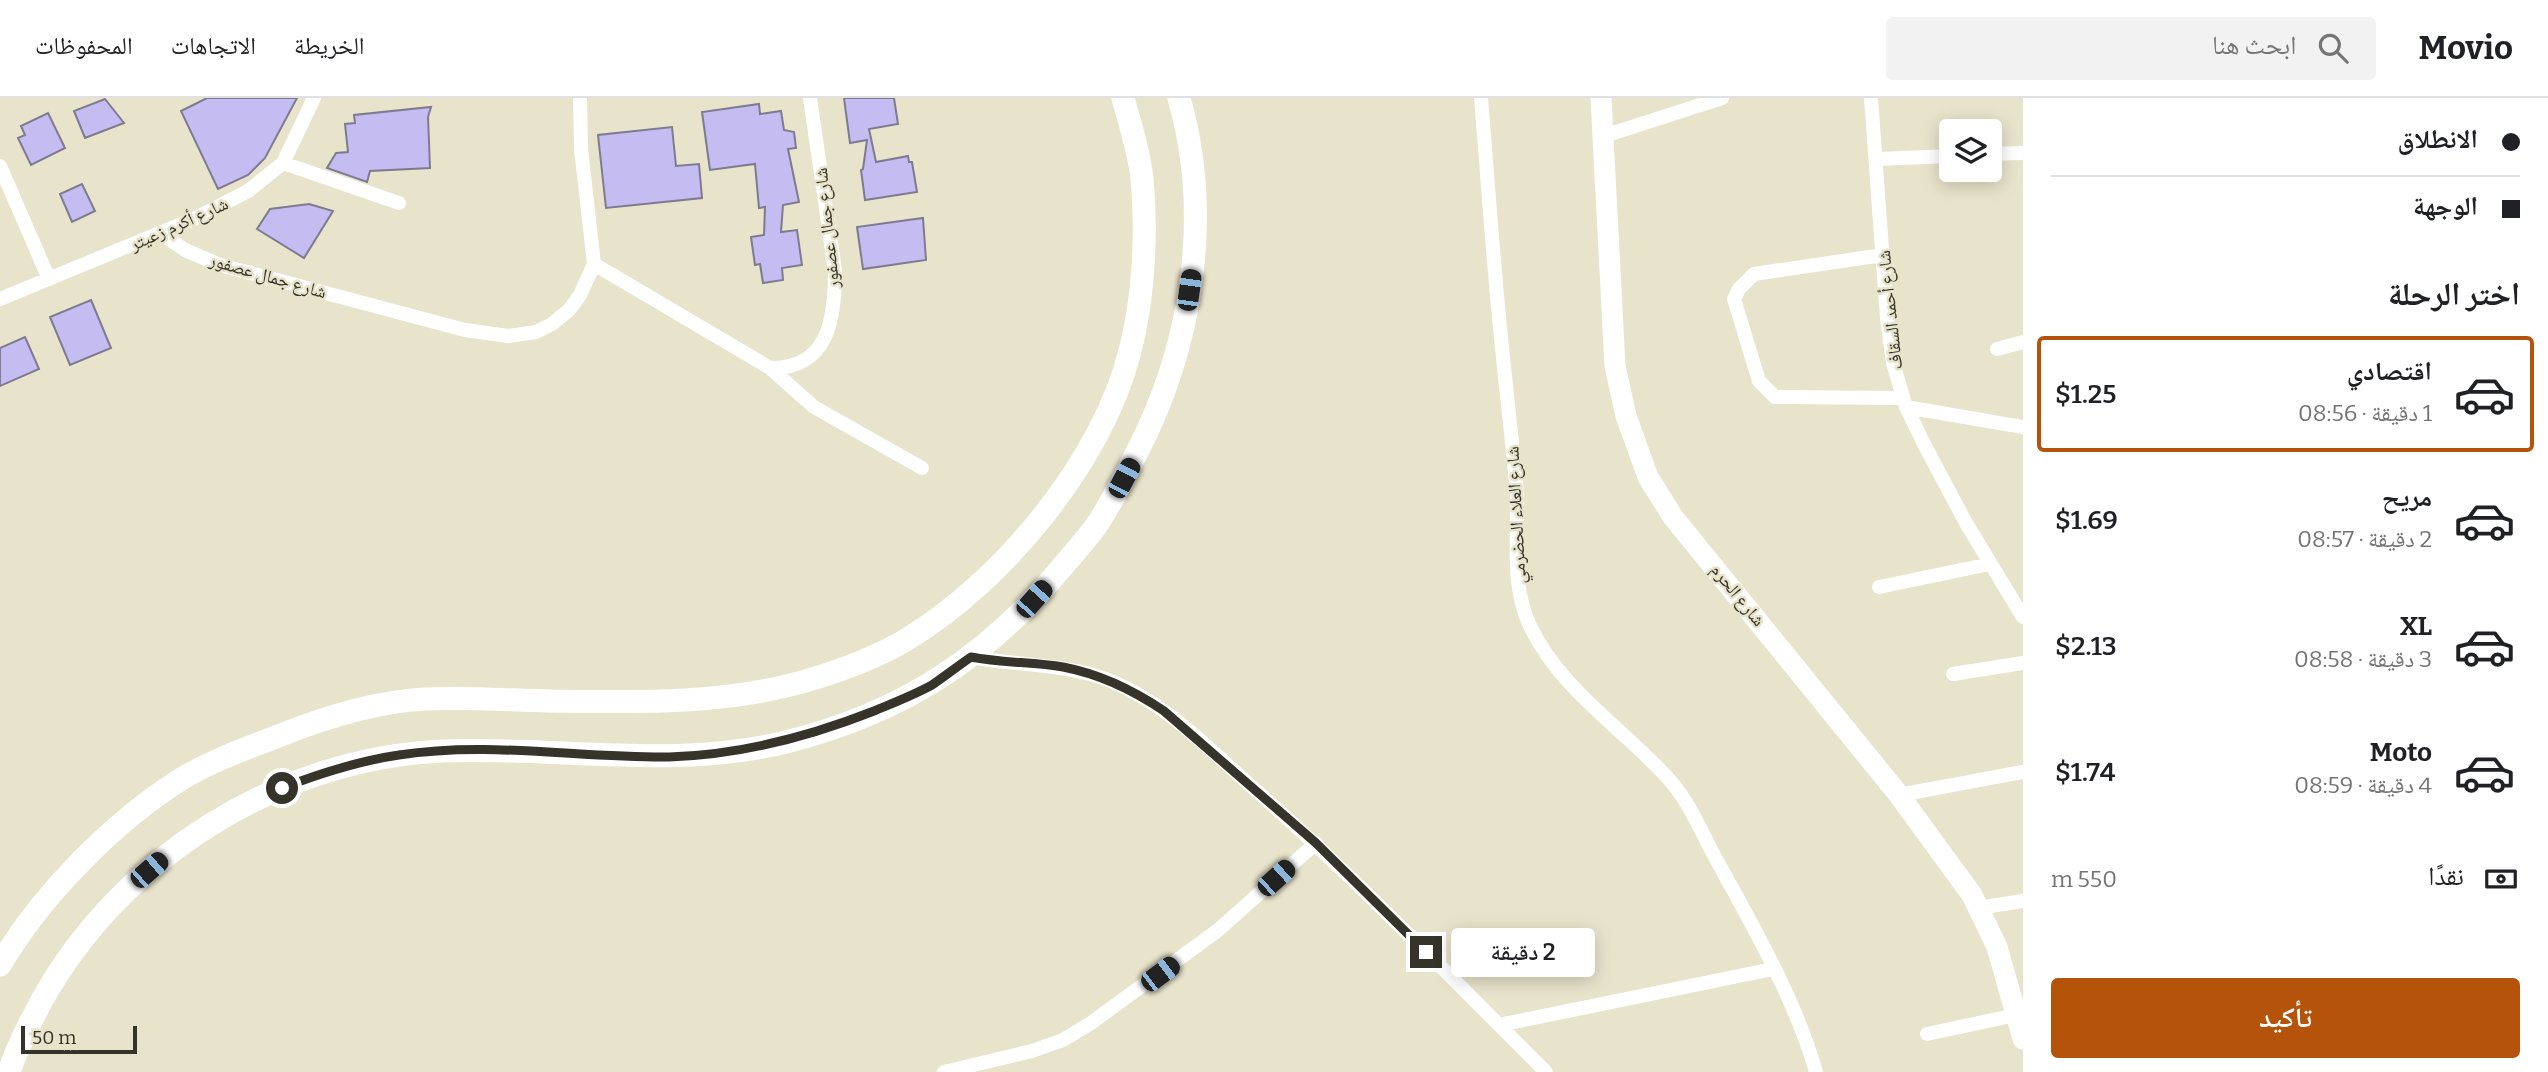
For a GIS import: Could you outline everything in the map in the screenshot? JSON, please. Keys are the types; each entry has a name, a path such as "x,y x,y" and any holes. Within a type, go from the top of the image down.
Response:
{"main road":[{"path":"0,965 14,941 50,895 94,850 148,802 186,776 293,730 366,707 422,699 676,701 734,696 803,682 867,659 904,641 941,617 1015,551 1049,509 1082,462 1115,396 1126,363 1138,309 1143,256 1142,180 1137,148 1123,98"},
{"path":"9,1072 27,1029 49,988 70,954 97,920 175,848 202,829 282,788 333,769 401,754 505,751 670,757 753,748 788,741 887,705 931,685 971,657 1020,615 1096,526 1148,432 1167,385 1186,306 1196,218 1194,178 1179,98"}],"street":[{"name":"شارع أكرم زعيتر","path":"0,299 228,204 283,163 314,98"},
{"path":"580,98 581,149 594,264 770,368 814,407 922,468"},
{"name":"شارع جمال عصفور","path":"770,368 786,368 800,364 815,354 830,329 835,295 833,248 810,98"},
{"name":"شارع العلاء الحضرمي","path":"1481,98 1516,488 1518,571 1522,601 1530,625 1551,662 1577,692 1668,778 1684,800 1759,937 1810,1049 1816,1072"},
{"name":"شارع الحرم","path":"1601,98 1615,366 1626,416 1648,477 1673,517 1899,795 1978,908 1997,947 2023,1040"},
{"path":"1604,136 1722,98"},
{"name":"شارع أحمد السقاف","path":"1871,98 1893,363 1905,403 1960,512 2021,610"},
{"path":"2002,154 2023,153"},
{"path":"1877,159 1939,156"},
{"path":"283,163 399,203"},
{"path":"0,166 49,279"},
{"name":"شارع جمال عصفور","path":"160,233 185,250 220,265 465,330 508,337 536,332 562,317 580,295 594,264"},
{"path":"1883,255 1754,274 1739,289 1734,299 1759,381 1775,397 1905,403 2023,428"},
{"path":"1997,349 2023,342"},
{"path":"1879,587 1990,564"},
{"path":"971,657 1064,667 1088,673 1129,690 1179,723 1316,843 1546,1072"},
{"path":"1954,674 2023,663"},
{"path":"1899,795 2023,772"},
{"path":"944,1072 1032,1051 1063,1040 1091,1023 1217,931 1316,843"},
{"path":"1978,908 2023,901"},
{"path":"1499,1025 1773,969"},
{"path":"1927,1034 2016,1015"}],"building":[{"path":"207,98 297,98 265,158 248,175 218,189 181,111"},
{"path":"844,98 894,98 898,124 869,129 876,162 908,156 909,162 912,162 917,192 865,200 861,170 867,140 850,143"},
{"path":"105,99 124,123 85,138 74,111"},
{"path":"759,104 760,114 781,111 784,130 794,132 796,148 788,149 799,202 783,205 781,232 797,230 802,265 782,268 783,280 763,283 760,264 755,265 751,237 764,235 765,207 759,208 755,164 710,170 702,112"},
{"path":"431,107 428,117 430,168 370,171 367,182 327,168 336,153 348,152 345,124 355,123 354,115"},
{"path":"48,113 65,148 31,165 18,138 25,135 21,126"},
{"path":"672,127 676,166 699,164 702,198 606,208 598,135"},
{"path":"82,184 95,211 72,222 60,194"},
{"path":"309,204 333,211 304,258 257,229 270,209"},
{"path":"923,218 926,260 863,269 857,227"},
{"path":"91,300 111,348 70,365 50,317"},
{"path":"25,337 39,369 0,386 0,348"}],"route":[{"path":"282,788 333,769 401,754 505,751 670,757 753,748 788,741 844,723 931,685 971,657 1003,663 1064,667 1111,681 1164,711 1316,843 1426,952"}]}
